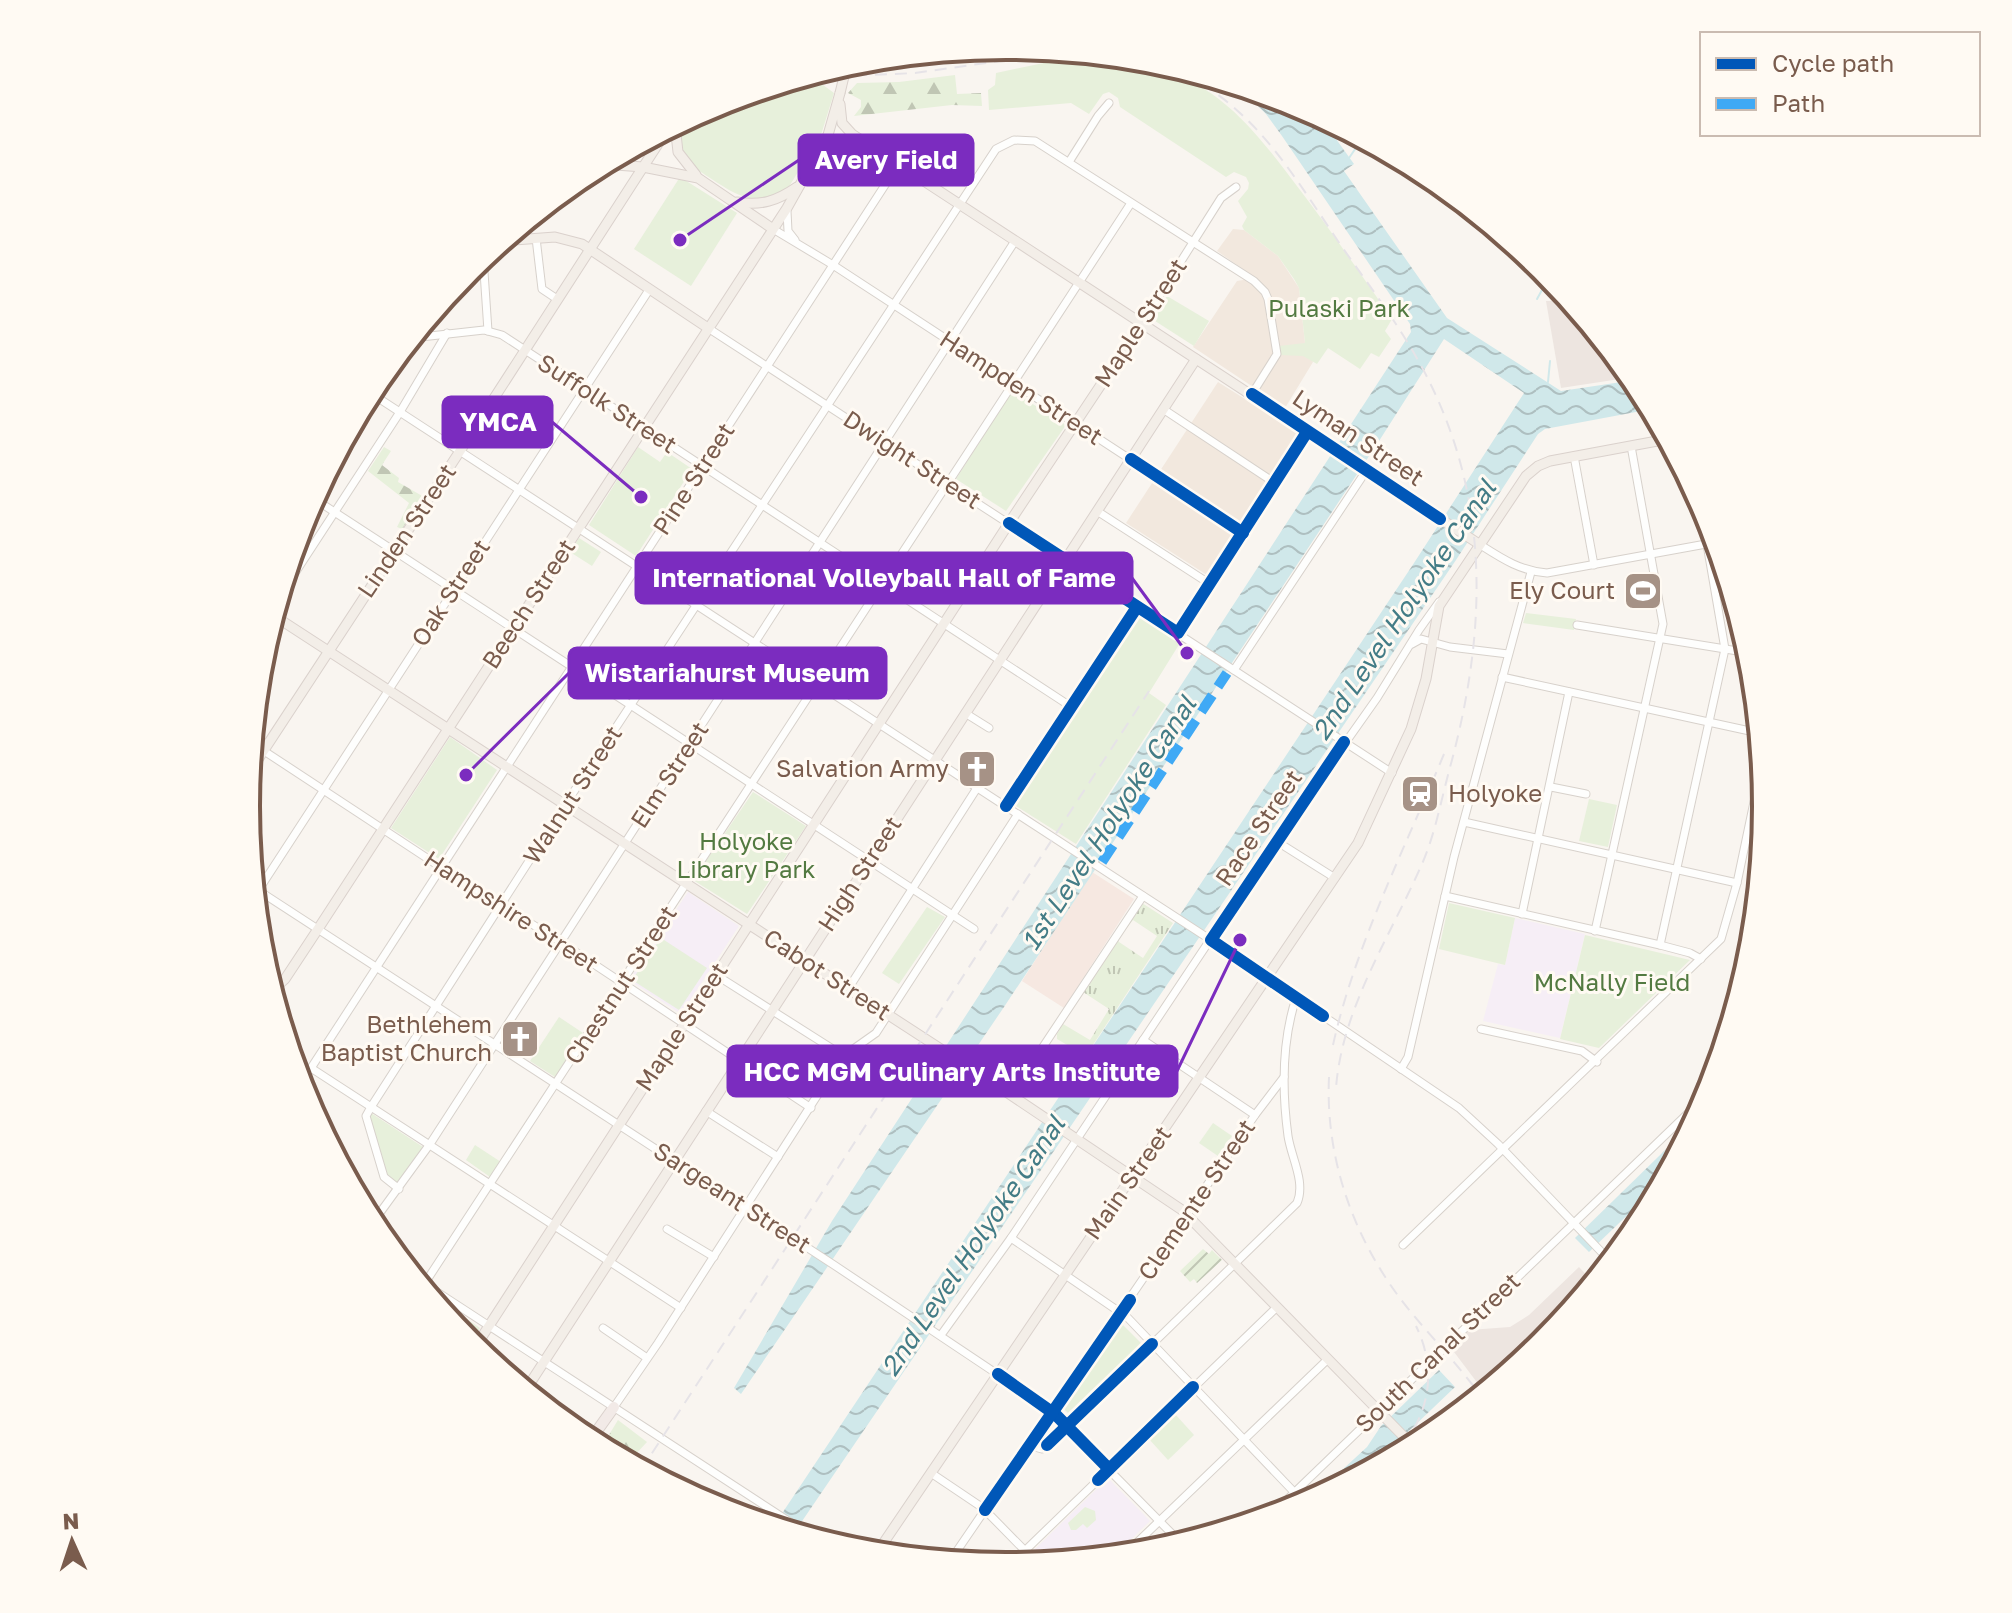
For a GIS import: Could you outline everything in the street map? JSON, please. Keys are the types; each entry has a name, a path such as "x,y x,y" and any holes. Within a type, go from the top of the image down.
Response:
{"highway":[{"path":"598,1432 614,1407"}],"main road":[{"name":"Beech Street","path":"282,987 787,208 828,135 844,78"},
{"path":"840,93 842,123 852,134"},
{"path":"828,135 839,131 852,134"},
{"name":"Lyman Street","path":"852,134 1475,542"},
{"path":"676,137 678,152 698,178"},
{"name":"Linden Street","path":"263,751 655,148"},
{"name":"Hampden Street","path":"624,166 698,178 773,229"},
{"path":"733,201 754,205 768,203 799,186"},
{"name":"Dwight Street","path":"521,239 570,239 582,244 708,328"},
{"name":"Maple Street","path":"481,1337 1142,323"},
{"name":"High Street","path":"531,1382 1196,359"},
{"name":"Main Street","path":"884,1543 1358,843 1415,717 1438,609 1475,542 1533,470 1544,463 1657,441"},
{"name":"Cabot Street","path":"283,622 1011,1095 1188,1215 1404,1437"},
{"name":"Beech Street","path":"281,982 285,979"}],"street":[{"path":"1069,162 1109,103"},
{"name":"Walnut Street","path":"371,1107 565,805 996,149 1005,143 1024,139 1035,141 1254,281 1268,299 1277,354 1252,394"},
{"name":"Pine Street","path":"309,1071 898,165"},
{"name":"Maple Street","path":"1142,323 1221,198 1236,187"},
{"name":"Chestnut Street","path":"428,1278 1131,203"},
{"path":"787,208 788,231 799,245"},
{"name":"Hampden Street","path":"773,229 1243,533"},
{"path":"536,238 542,289 557,299"},
{"name":"Elm Street","path":"380,1213 430,1144 1015,241"},
{"path":"429,334 488,331 484,273"},
{"name":"Oak Street","path":"264,880 649,290"},
{"name":"Dwight Street","path":"708,328 1392,773"},
{"name":"Suffolk Street","path":"488,331 502,335 1070,706"},
{"path":"300,566 400,412 447,333"},
{"path":"380,399 1203,934 1471,1117 1603,1254"},
{"path":"1163,409 1275,483"},
{"path":"1178,633 1307,432"},
{"path":"1595,931 1660,639 1662,617 1631,446"},
{"path":"1574,456 1594,565"},
{"path":"1232,669 1364,470"},
{"path":"323,505 974,929"},
{"path":"1097,511 1210,584"},
{"name":"Lyman Street","path":"1475,542 1531,572"},
{"path":"1401,1069 1408,1057 1445,896 1531,572 1547,573 1705,544"},
{"path":"1660,945 1725,649 1709,557"},
{"name":"Race Street","path":"938,1333 1011,1238 1075,1137 1211,940 1342,740 1446,594"},
{"path":"1006,806 1137,607"},
{"path":"1577,625 1736,651"},
{"path":"1409,649 1418,639 1433,644 1508,654"},
{"path":"1502,677 1748,731"},
{"path":"1522,914 1569,692"},
{"path":"965,713 989,728"},
{"name":"Hampshire Street","path":"263,751 811,1108"},
{"path":"1551,787 1586,794"},
{"path":"848,989 977,788"},
{"path":"1403,1245 1597,1062 1721,939 1752,812"},
{"path":"614,1407 842,1057 876,1033 1018,814"},
{"path":"1464,822 1737,883"},
{"path":"1276,841 1335,878"},
{"path":"1011,1095 1143,896"},
{"path":"1445,896 1660,945 1701,959"},
{"name":"Sargeant Street","path":"265,898 318,929 813,1251 1053,1412 1172,1534"},
{"path":"716,975 880,1079"},
{"path":"1031,1446 1042,1449 1067,1427 1236,1265 1294,1207 1300,1197 1300,1183 1288,1134 1284,1077 1296,998"},
{"path":"1481,1029 1582,1051 1597,1062"},
{"path":"1143,1040 1255,1115"},
{"path":"309,1071 430,1144 681,1308"},
{"name":"Clemente Street","path":"957,1551 1284,1077"},
{"path":"371,1107 366,1116 384,1177 399,1189"},
{"path":"706,1111 778,1157"},
{"name":"South Canal Street","path":"1292,1496 1685,1117"},
{"path":"667,1229 714,1257"},
{"path":"1011,1238 1121,1313 1295,1493"},
{"path":"441,1294 788,1520"},
{"path":"1023,1552 1276,1308"},
{"path":"603,1328 647,1358"},
{"path":"1139,1541 1327,1360"},
{"path":"931,1473 985,1510 1025,1550"}],"shaded area":[{"path":"1233,229 1244,230 1278,256 1299,288 1305,343 1313,362 1285,408 1193,347 1237,281 1250,274 1217,251"},
{"path":"1546,301 1555,301 1567,314 1618,379 1561,388"},
{"path":"1218,382 1299,433 1207,575 1126,523"},
{"path":"1092,872 1134,899 1064,1008 1022,981"},
{"path":"688,892 739,926 681,1014 629,980"},
{"path":"1515,918 1585,934 1560,1038 1483,1021 1498,964 1505,965"},
{"path":"1579,1267 1587,1275 1534,1334 1478,1384 1451,1348 1469,1330 1510,1327 1529,1315"},
{"path":"1108,1478 1150,1521 1127,1543 1055,1551 1034,1550"}],"green space":[{"name":"Pulaski Park","path":"1049,62 1103,66 1197,85 1217,97 1279,162 1392,319 1385,331 1391,339 1379,357 1371,353 1360,369 1328,348 1317,364 1303,356 1279,355 1279,346 1305,343 1299,288 1278,256 1242,226 1247,217 1238,201 1248,189 1246,177 1234,172 1226,177 1120,107 1118,98 1109,92 1103,94 1089,114 1071,103 989,110 988,90 995,85 996,73"},
{"path":"955,75 957,94 981,93 982,106 952,105 854,116 861,107 861,100 848,93 857,83 899,82"},
{"path":"821,83 834,93 821,135 790,185 768,197 759,199 740,195 698,170 683,153 680,137 720,117 813,85"},
{"path":"680,177 737,213 691,286 634,249"},
{"path":"1167,296 1209,321 1194,346 1152,319"},
{"path":"1012,391 1066,425 1006,511 956,479"},
{"path":"384,447 391,451 382,465 399,478 398,482 424,497 402,529 397,527 409,503 368,471"},
{"path":"638,447 660,462 667,452 692,469 636,556 589,525"},
{"path":"579,538 601,552 592,566 570,552"},
{"path":"1526,613 1576,619 1574,630 1523,623"},
{"path":"1138,616 1180,643 1149,693 1166,705 1076,844 1013,804"},
{"path":"450,737 497,770 439,859 391,828"},
{"name":"Holyoke Library Park","path":"753,792 806,826 747,914 693,880"},
{"path":"1589,799 1617,805 1608,847 1579,841"},
{"path":"1142,903 1173,923 1083,1060 1072,1052 1074,1049 1057,1039 1057,1034 1063,1024 1090,1040 1109,1009 1083,992 1118,939 1143,958 1157,936 1133,920 1122,934"},
{"path":"1449,903 1515,918 1505,965 1439,949"},
{"path":"927,907 945,917 899,984 882,973"},
{"name":"McNally Field","path":"1585,935 1690,960 1599,1048 1560,1039"},
{"path":"661,938 707,968 679,1010 632,980"},
{"path":"559,1017 583,1033 555,1077 530,1061"},
{"path":"371,1113 423,1147 398,1185 387,1177 369,1118"},
{"path":"1213,1123 1232,1136 1218,1156 1199,1143"},
{"path":"475,1145 501,1162 490,1177 466,1160"},
{"path":"1203,1249 1209,1254 1212,1250 1222,1260 1197,1283 1194,1279 1190,1282 1180,1271"},
{"path":"459,1314 480,1328 477,1333"},
{"path":"1120,1322 1143,1345 1070,1415 1062,1407"},
{"path":"1175,1414 1194,1435 1168,1460 1149,1439"},
{"path":"618,1420 647,1442 636,1454 608,1437"},
{"path":"1085,1507 1095,1511 1096,1520 1087,1528 1083,1524 1071,1530 1068,1523"}],"water":[{"path":"1256,104 1334,136 1354,164 1344,171 1447,318 1561,391 1620,382 1639,411 1545,429 1538,434 1456,560 800,1524 779,1517 1524,393 1444,339 1004,1007 741,1394 734,1388 832,1221 1411,332 1410,324 1266,114"},
{"path":"1673,1142 1635,1208 1589,1252 1575,1238"},
{"path":"1439,1370 1455,1387 1399,1441 1335,1476 1367,1447 1381,1426"}],"waterway":[{"path":"1349,158 1356,148"},
{"path":"1537,299 1544,290"},
{"path":"1548,382 1550,361"}],"railway":[{"path":"858,75 915,73 1006,60"},
{"path":"1209,88 1238,111 1283,161 1416,357 1446,420 1462,468 1471,515 1476,564 1476,612 1464,710 1427,852 1357,1001 1340,1058 1336,1088"},
{"path":"647,1461 1149,691"},
{"path":"1333,1045 1342,1008 1368,934 1444,754"},
{"path":"1329,1077 1332,1140 1348,1201 1360,1230 1391,1285 1474,1387"},
{"path":"1411,1433 1421,1414 1428,1380 1427,1362 1416,1326"}],"marked path":[{"path":"1102,862 1227,673"}],"cycle path":[{"path":"1252,394 1440,519"},
{"path":"1009,523 1178,633 1307,432"},
{"path":"1131,459 1243,533"},
{"path":"1006,806 1137,607"},
{"path":"1323,1016 1211,940 1344,742"},
{"path":"985,1510 1130,1300"},
{"path":"1047,1445 1152,1344"},
{"path":"998,1374 1056,1415 1109,1469"},
{"path":"1098,1480 1193,1387"}],"place":[{"name":"Avery Field","path":"680,240"},
{"name":"YMCA","path":"641,497"},
{"name":"Ely Court","path":"1643,591"},
{"name":"International Volleyball Hall of Fame","path":"1187,653"},
{"name":"Salvation Army","path":"977,769"},
{"name":"Wistariahurst Museum","path":"466,775"},
{"name":"Holyoke","path":"1420,794"},
{"name":"HCC MGM Culinary Arts Institute","path":"1240,940"},
{"name":"Bethlehem Baptist Church","path":"520,1039"}],"water label":[{"name":"2nd Level Holyoke Canal","path":"1404,610"},
{"name":"1st Level Holyoke Canal","path":"1109,823"},
{"name":"2nd Level Holyoke Canal","path":"973,1246"}]}
